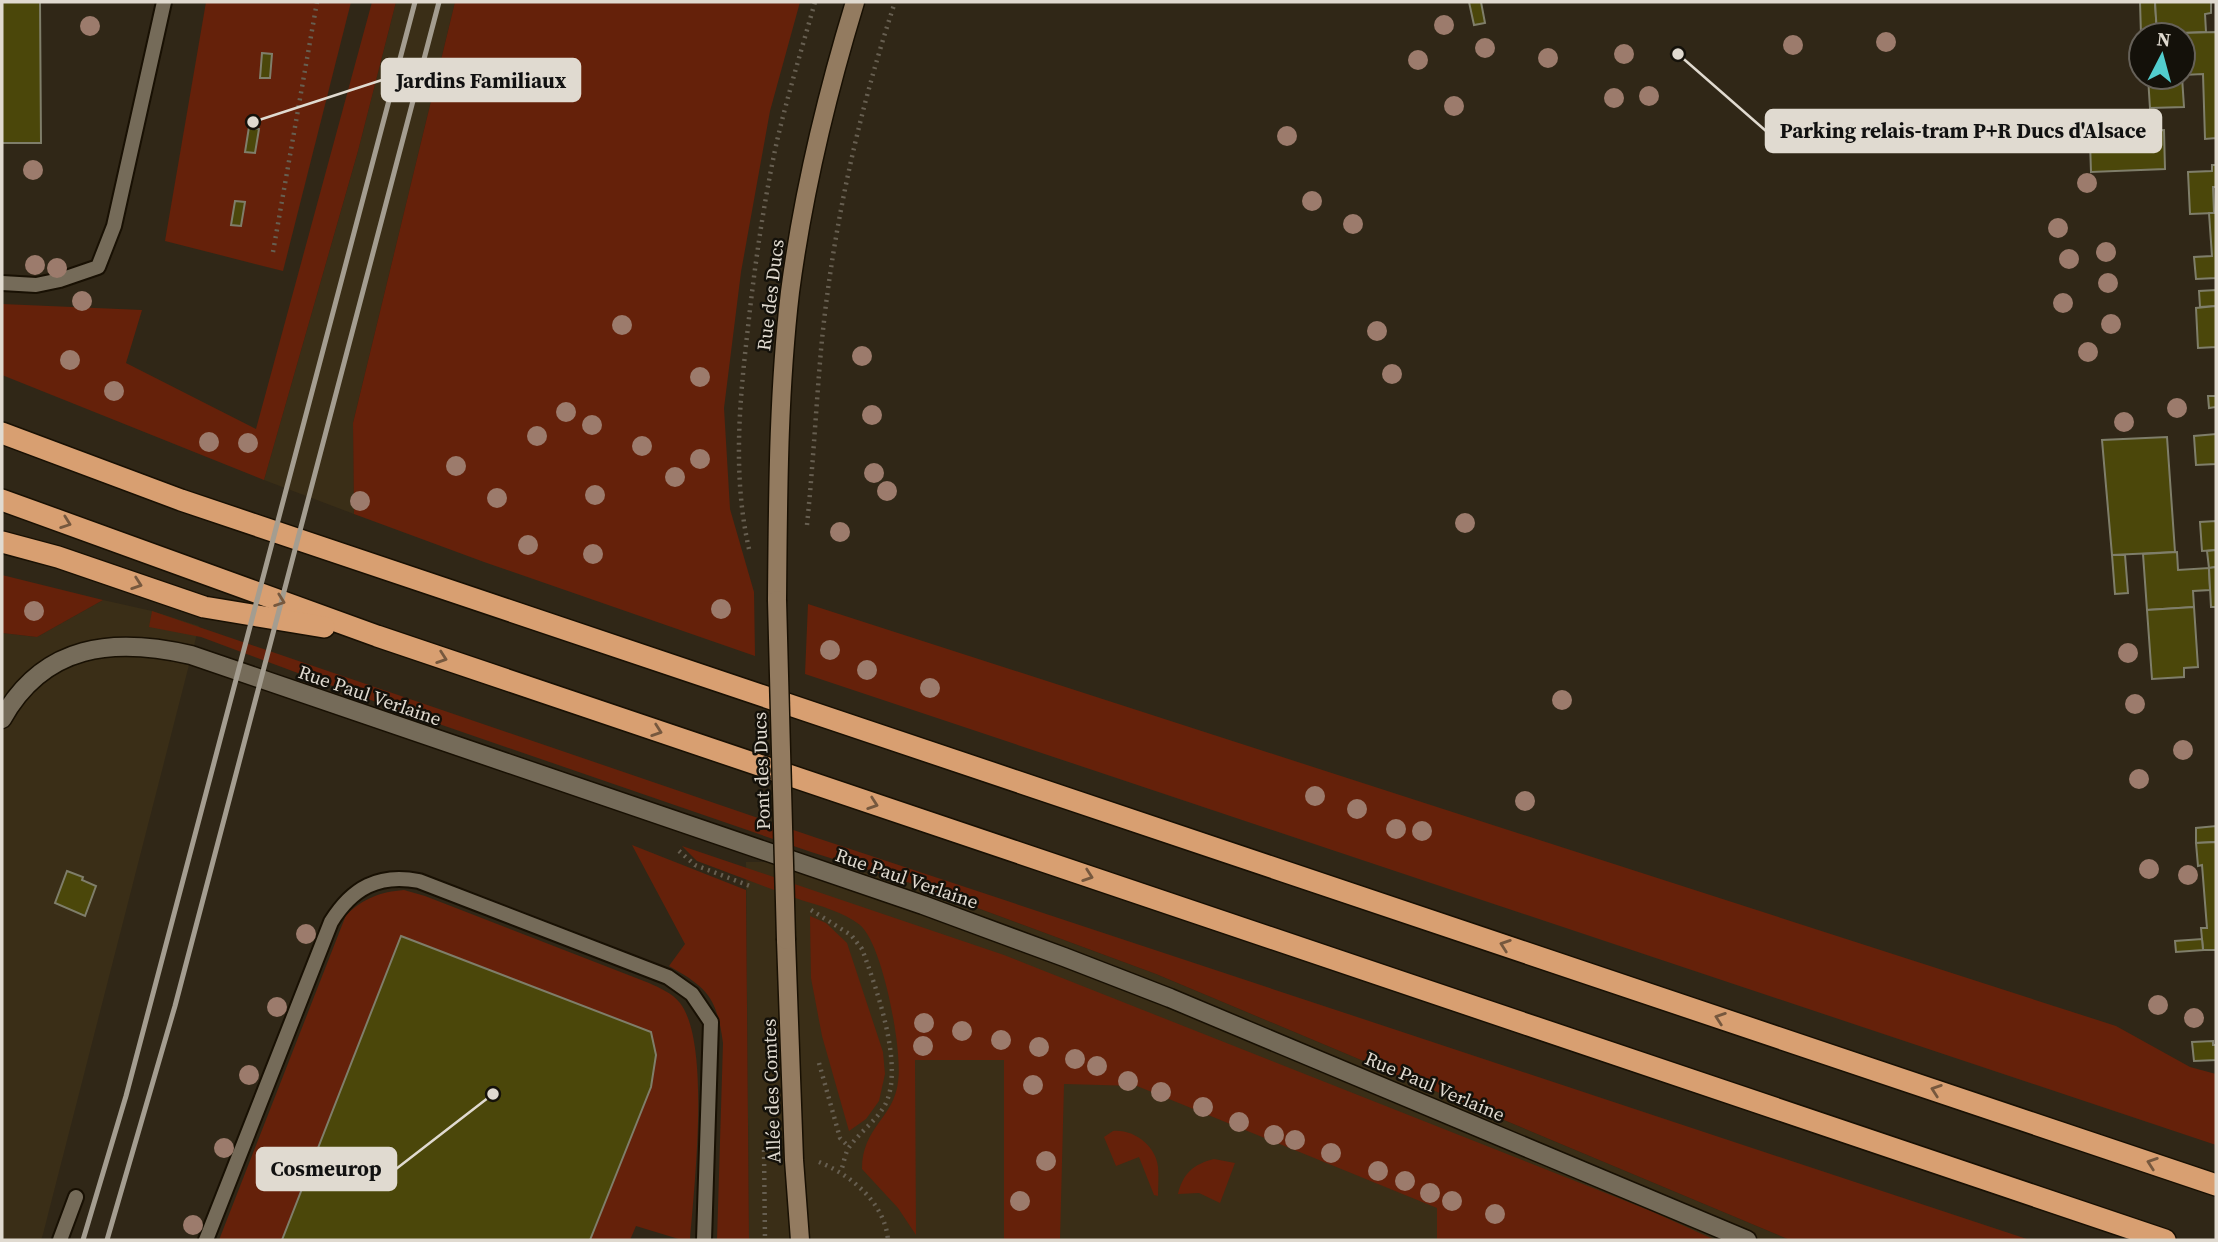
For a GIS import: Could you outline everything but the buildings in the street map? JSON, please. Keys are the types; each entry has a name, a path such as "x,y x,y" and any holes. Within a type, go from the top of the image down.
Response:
{"highway":[{"path":"2,419 181,499"},
{"path":"2,433 181,499 2216,1185"},
{"path":"2,500 377,636 2165,1240"},
{"path":"2,542 58,557 204,607 377,636"}],"street":[{"name":"Rue des Ducs","path":"777,600 779,423 790,294 798,235 822,113 855,2"},
{"name":"Pont des Ducs","path":"777,600 786,940"},
{"name":"Rue Paul Verlaine","path":"2,719 21,689 66,657 91,650 141,647 191,655 923,905 1065,957 1170,998 1747,1240"},
{"name":"Allée des Comtes","path":"786,940 794,1160 800,1240"}],"lane":[{"path":"2,283 36,285 98,267 114,226 163,2"},
{"path":"206,1240 331,922 339,909 358,892 382,880 399,877 419,881 668,977 692,994 711,1022 704,1240"},
{"path":"60,1240 75,1197"}],"path":[{"path":"273,252 317,2"},
{"path":"806,538 821,348 838,230 858,131 895,2"},
{"path":"810,910 838,925 851,935 862,949 892,1051 892,1081 884,1105 870,1126 849,1147 841,1171"},
{"path":"819,1059 840,1138 849,1147"},
{"path":"816,1161 841,1171 878,1209 886,1221 888,1240"}],"shaded area":[{"path":"206,2 351,2 283,271 165,241"},
{"path":"372,2 396,2 358,151 264,480 2,375 2,304 142,310 126,363 256,429"},
{"path":"396,2 455,2 353,423 354,514 264,480 358,151"},
{"path":"455,2 800,2 770,111 741,272 724,408 730,509 754,592 755,656 354,514 353,423"},
{"path":"2,575 103,600 37,637 2,633"},
{"path":"103,600 152,611 199,626 43,1234 41,1240 2,1240 2,633 37,637"},
{"path":"808,604 2116,1026 2190,1067 2216,1074 2216,1145 805,674"},
{"path":"152,611 814,837 2030,1240 1790,1240 1156,974 907,882 811,852 384,705 201,637 149,627"},
{"path":"632,845 746,890 749,1240 717,1240 723,1043 718,1015 702,988 669,966 685,944"},
{"path":"682,846 1004,955 1651,1211 1715,1240 1437,1240 1437,1208 1137,1086 1064,1084 1060,1240 1004,1240 1004,1060 915,1060 916,1235 898,1208 862,1169 867,1143 895,1094 899,1067 890,999 868,936 860,925 847,916 697,861"},
{"path":"746,862 817,862 907,882 1156,974 1790,1240 749,1240"},
{"path":"404,890 649,983 670,994 680,1003 689,1022 698,1082 697,1152 690,1240 636,1226 630,1240 590,1240 651,1087 656,1055 651,1032 402,936 282,1240 219,1240 346,915 373,897"},
{"path":"810,916 826,923 847,943 883,1052 885,1074 879,1101 866,1119 849,1131 822,1036 811,978"},
{"path":"1113,1131 1136,1136 1153,1152 1158,1167 1158,1196 1154,1195 1139,1157 1116,1166 1104,1137"},
{"path":"1214,1159 1235,1163 1220,1203 1199,1193 1178,1194 1190,1170"}],"railway":[{"path":"83,1240 126,1096 415,2"},
{"path":"107,1240 175,1006 439,2"}],"place":[{"name":"Parking relais-tram P+R Ducs d'Alsace","path":"1678,54"},
{"name":"Jardins Familiaux","path":"253,122"},
{"name":"Cosmeurop","path":"493,1094"}]}
